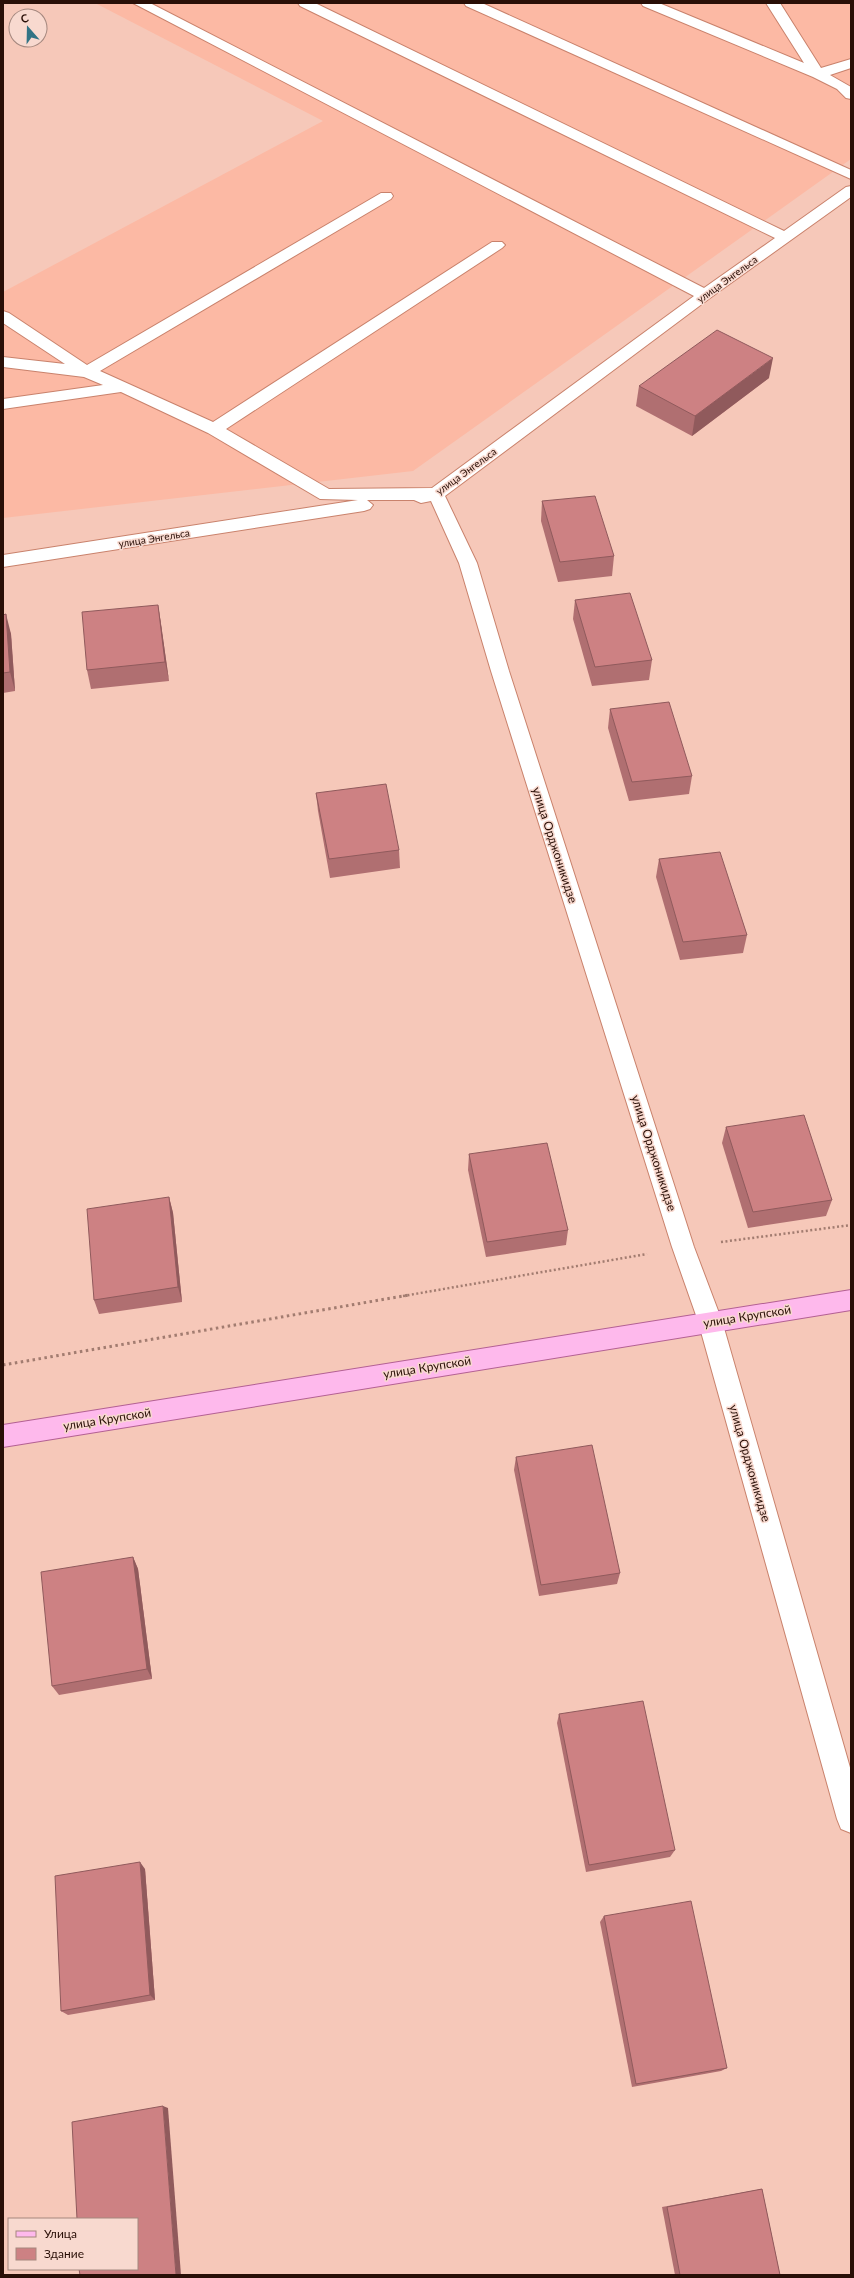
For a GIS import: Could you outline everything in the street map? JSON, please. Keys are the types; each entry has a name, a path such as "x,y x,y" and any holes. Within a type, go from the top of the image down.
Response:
{"main road":[{"name":"улица Крупской","path":"3,1436 710,1321 851,1300"}],"street":[{"path":"140,3 705,295"},
{"path":"305,3 785,237"},
{"path":"471,3 851,175"},
{"path":"648,3 818,74 842,86 851,95"},
{"path":"684,3 696,23"},
{"path":"773,3 818,74"},
{"path":"818,74 851,63"},
{"name":"улица Энгельса","path":"3,561 436,494 705,295 851,190"},
{"path":"3,362 87,372 386,196"},
{"path":"214,429 497,245"},
{"path":"3,316 87,372 124,387 214,429 326,495 436,494"},
{"path":"3,404 124,387"},
{"name":"улица Орджоникидзе","path":"436,494 468,563 500,671 684,1247 710,1321 851,1819"}],"path":[{"path":"3,1365 684,1247 851,1224"}],"shaded area":[{"path":"95,3 851,3 851,159 413,471 3,518 3,292 323,121"}],"building":[{"path":"717,330 773,358 695,416 639,386"},
{"path":"595,496 614,556 560,562 542,501"},
{"path":"630,593 652,660 595,667 575,600"},
{"path":"158,605 165,662 87,670 82,612"},
{"path":"6,614 10,672 3,673 3,615"},
{"path":"669,702 692,776 632,782 610,709"},
{"path":"386,784 399,850 329,859 316,793"},
{"path":"720,852 747,935 683,942 659,859"},
{"path":"804,1115 832,1200 753,1212 726,1127"},
{"path":"547,1143 568,1230 487,1242 469,1154"},
{"path":"169,1197 178,1287 94,1300 87,1209"},
{"path":"592,1445 620,1573 541,1585 516,1457"},
{"path":"133,1557 147,1669 52,1686 41,1572"},
{"path":"643,1701 675,1850 589,1865 559,1714"},
{"path":"140,1862 150,1995 61,2011 55,1876"},
{"path":"691,1901 727,2068 636,2084 604,1916"},
{"path":"163,2106 176,2275 80,2275 79,2270 138,2270 138,2218 77,2218 72,2122"},
{"path":"762,2189 780,2275 680,2275 667,2207"}]}
